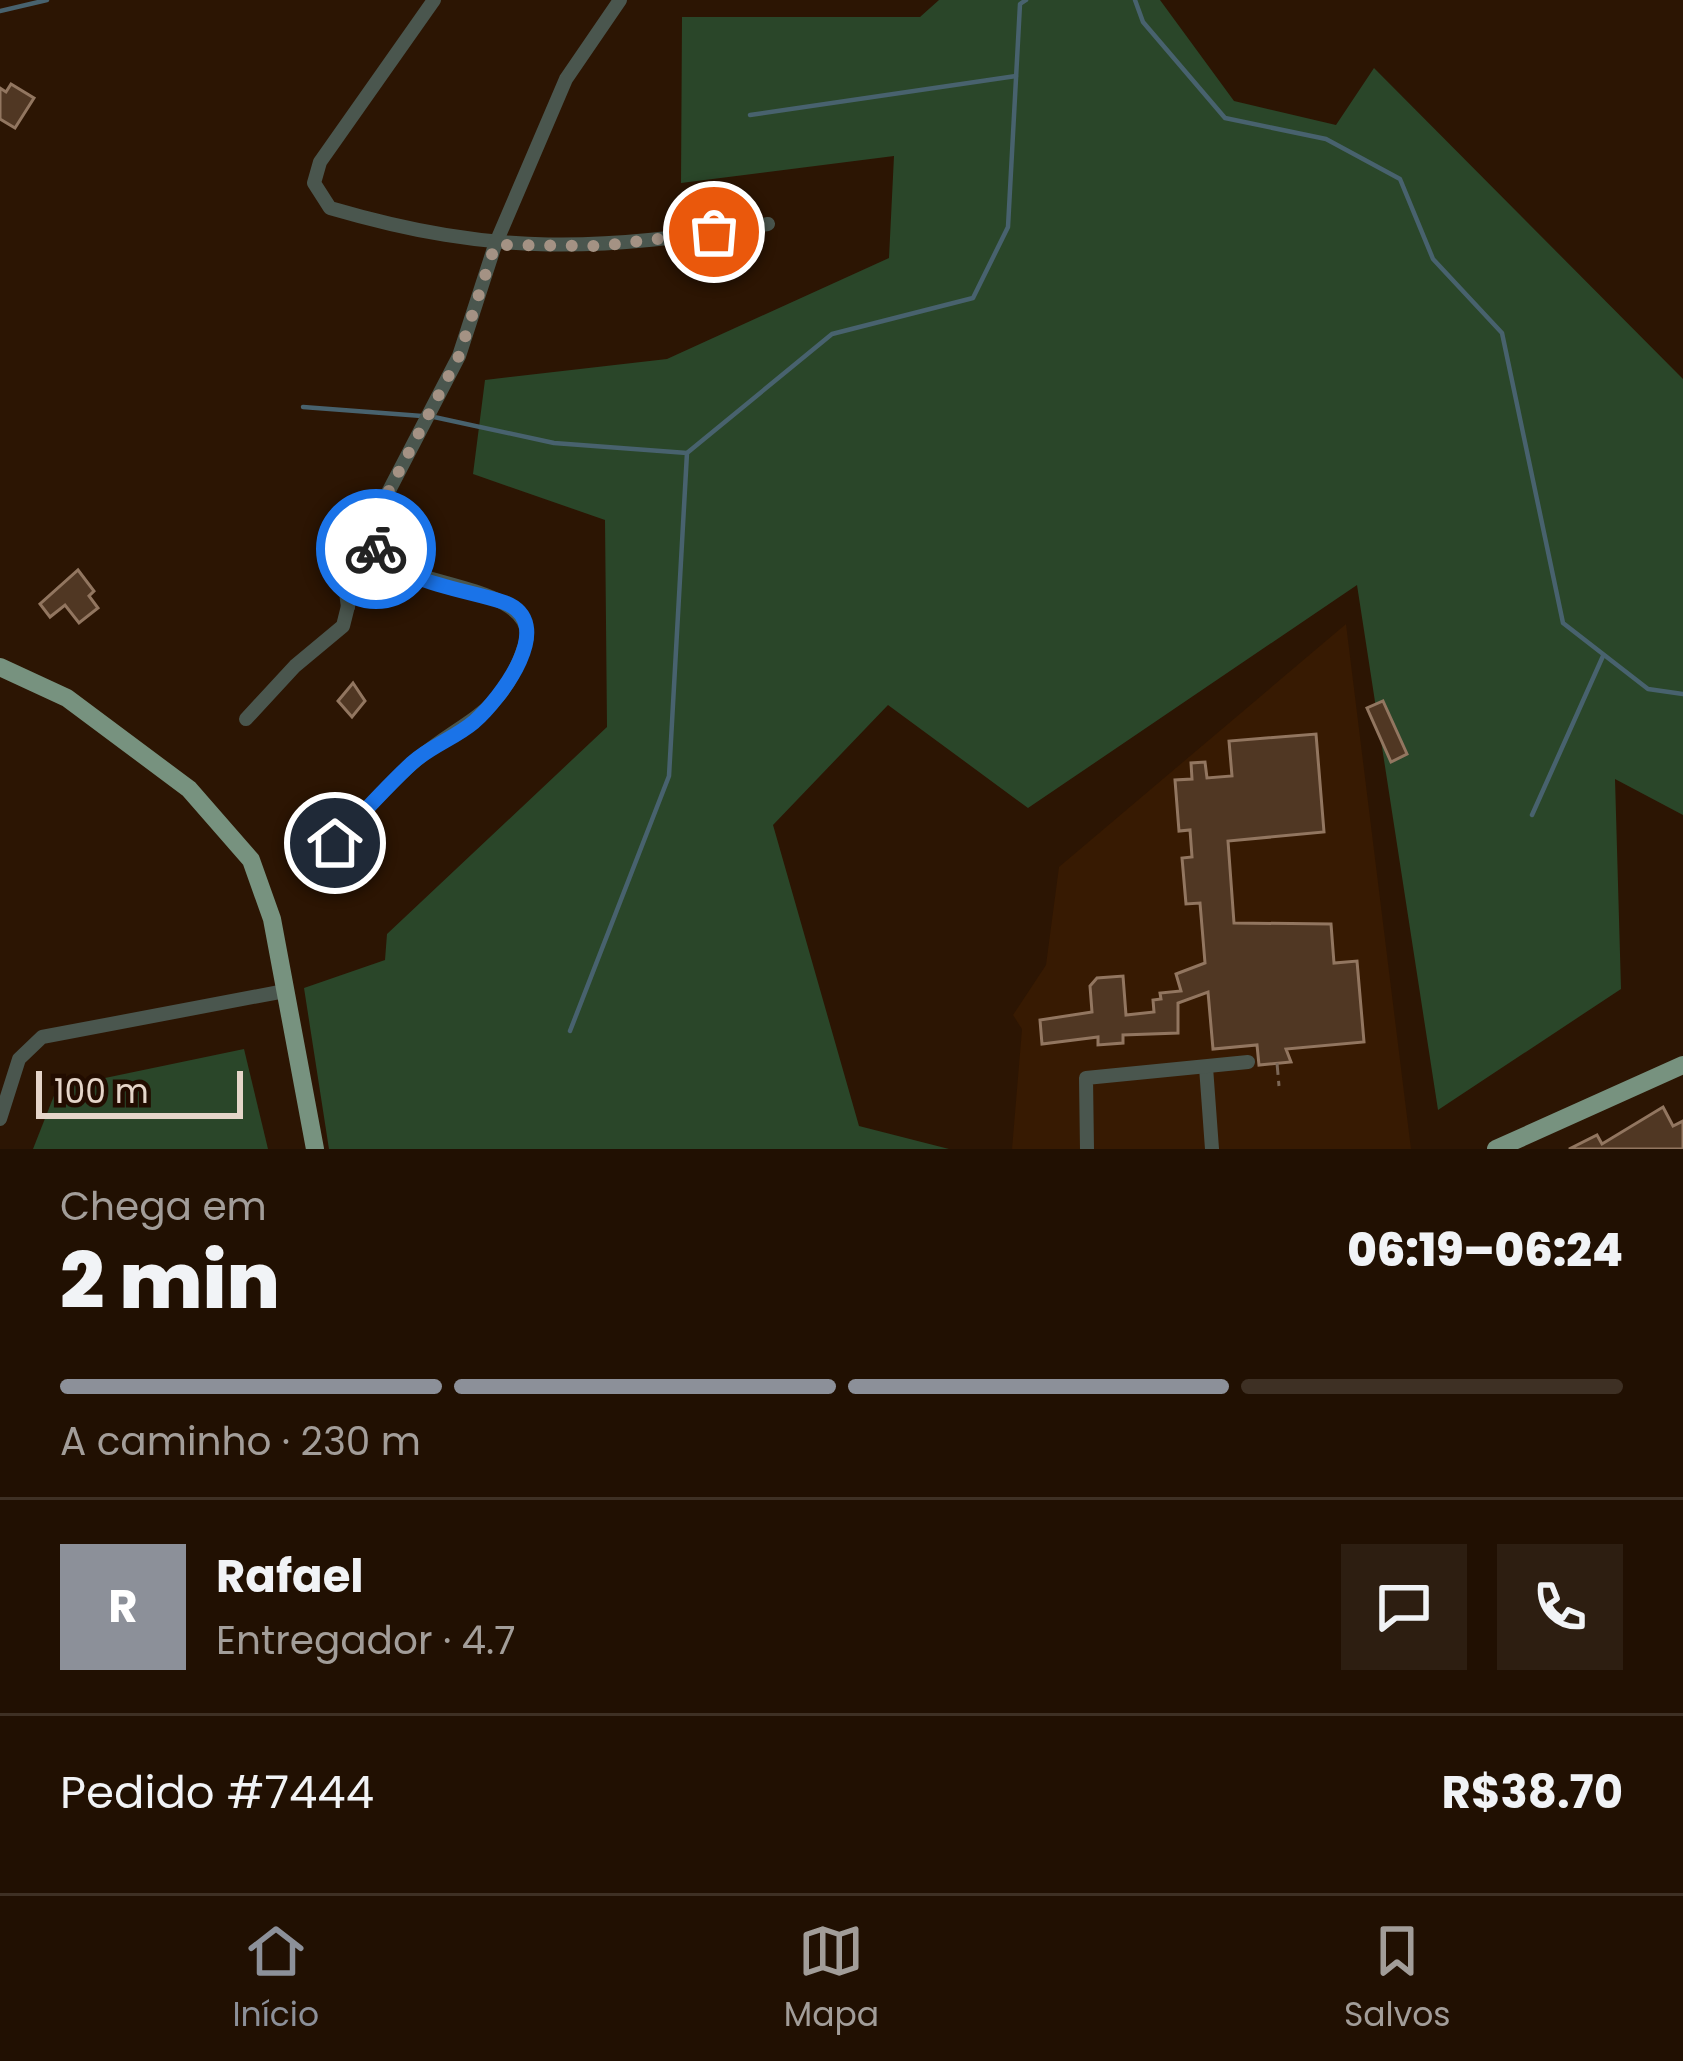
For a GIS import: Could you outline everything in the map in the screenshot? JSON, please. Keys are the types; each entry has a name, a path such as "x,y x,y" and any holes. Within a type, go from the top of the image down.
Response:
{"main road":[{"path":"0,667 67,698 189,789 224,823 251,860 272,920 315,1149"},
{"path":"1496,1149 1683,1066"}],"street":[{"path":"434,0 320,162 314,183 330,208 495,245 635,244 768,224"},
{"path":"347,608 346,585 368,531 459,356 495,245 566,79 620,0"},
{"path":"335,843 415,760 450,740 495,701 527,637 525,619 510,604 406,572 380,555 368,531"},
{"path":"246,719 343,626 356,583 374,568 380,555"},
{"path":"0,1119 19,1059 42,1037 285,991"},
{"path":"1087,1149 1086,1078 1248,1062"},
{"path":"1206,1067 1212,1149"}],"path":[{"path":"1277,1063 1279,1086"}],"shaded area":[{"path":"1346,624 1411,1149 1012,1149 1022,1029 1013,1015 1046,965 1059,867"}],"green space":[{"path":"939,0 1160,0 1234,101 1336,125 1374,68 1683,379 1683,815 1615,779 1621,989 1438,1110 1357,585 1028,808 888,705 773,825 859,1126 949,1149 329,1149 304,988 385,960 387,934 607,727 605,520 473,474 485,380 667,359 889,258 894,156 681,183 682,17 920,17"},
{"path":"244,1049 268,1149 33,1149 57,1088"}],"building":[{"path":"11,84 34,98 15,128 0,119 0,88 6,92"},
{"path":"78,570 94,591 89,596 98,608 79,623 65,605 50,617 40,604"},
{"path":"353,683 365,701 352,717 338,701"},
{"path":"1383,701 1407,754 1391,762 1367,708"},
{"path":"1316,734 1324,832 1228,841 1234,923 1331,924 1334,963 1357,961 1364,1042 1286,1049 1291,1062 1259,1065 1257,1045 1213,1049 1208,992 1178,1003 1178,1033 1123,1035 1123,1043 1098,1045 1098,1037 1042,1044 1040,1020 1092,1012 1090,986 1097,978 1123,976 1126,1015 1154,1012 1153,1000 1161,999 1160,993 1181,991 1176,974 1205,963 1200,903 1186,904 1182,858 1192,857 1190,830 1179,831 1175,780 1192,779 1191,763 1205,762 1207,778 1232,776 1229,741"},
{"path":"1663,1107 1673,1126 1683,1121 1683,1149 1569,1149 1597,1135 1602,1144"}],"waterway":[{"path":"0,11 47,0"},
{"path":"570,1031 669,776 687,453 832,334 973,298 1008,227 1020,4 1026,0"},
{"path":"1135,0 1143,22 1225,118 1326,139 1400,179 1433,259 1502,333 1563,623 1648,689 1683,694"},
{"path":"750,115 1016,76"},
{"path":"303,407 422,416"},
{"path":"434,417 554,443 687,453"},
{"path":"1532,815 1603,656"}],"way so far":[{"path":"376,549 368,531 459,356 495,245 635,244 714,232"}],"route":[{"path":"335,843 415,760 450,740 495,701 527,637 525,619 510,604 406,572 376,549"}]}
